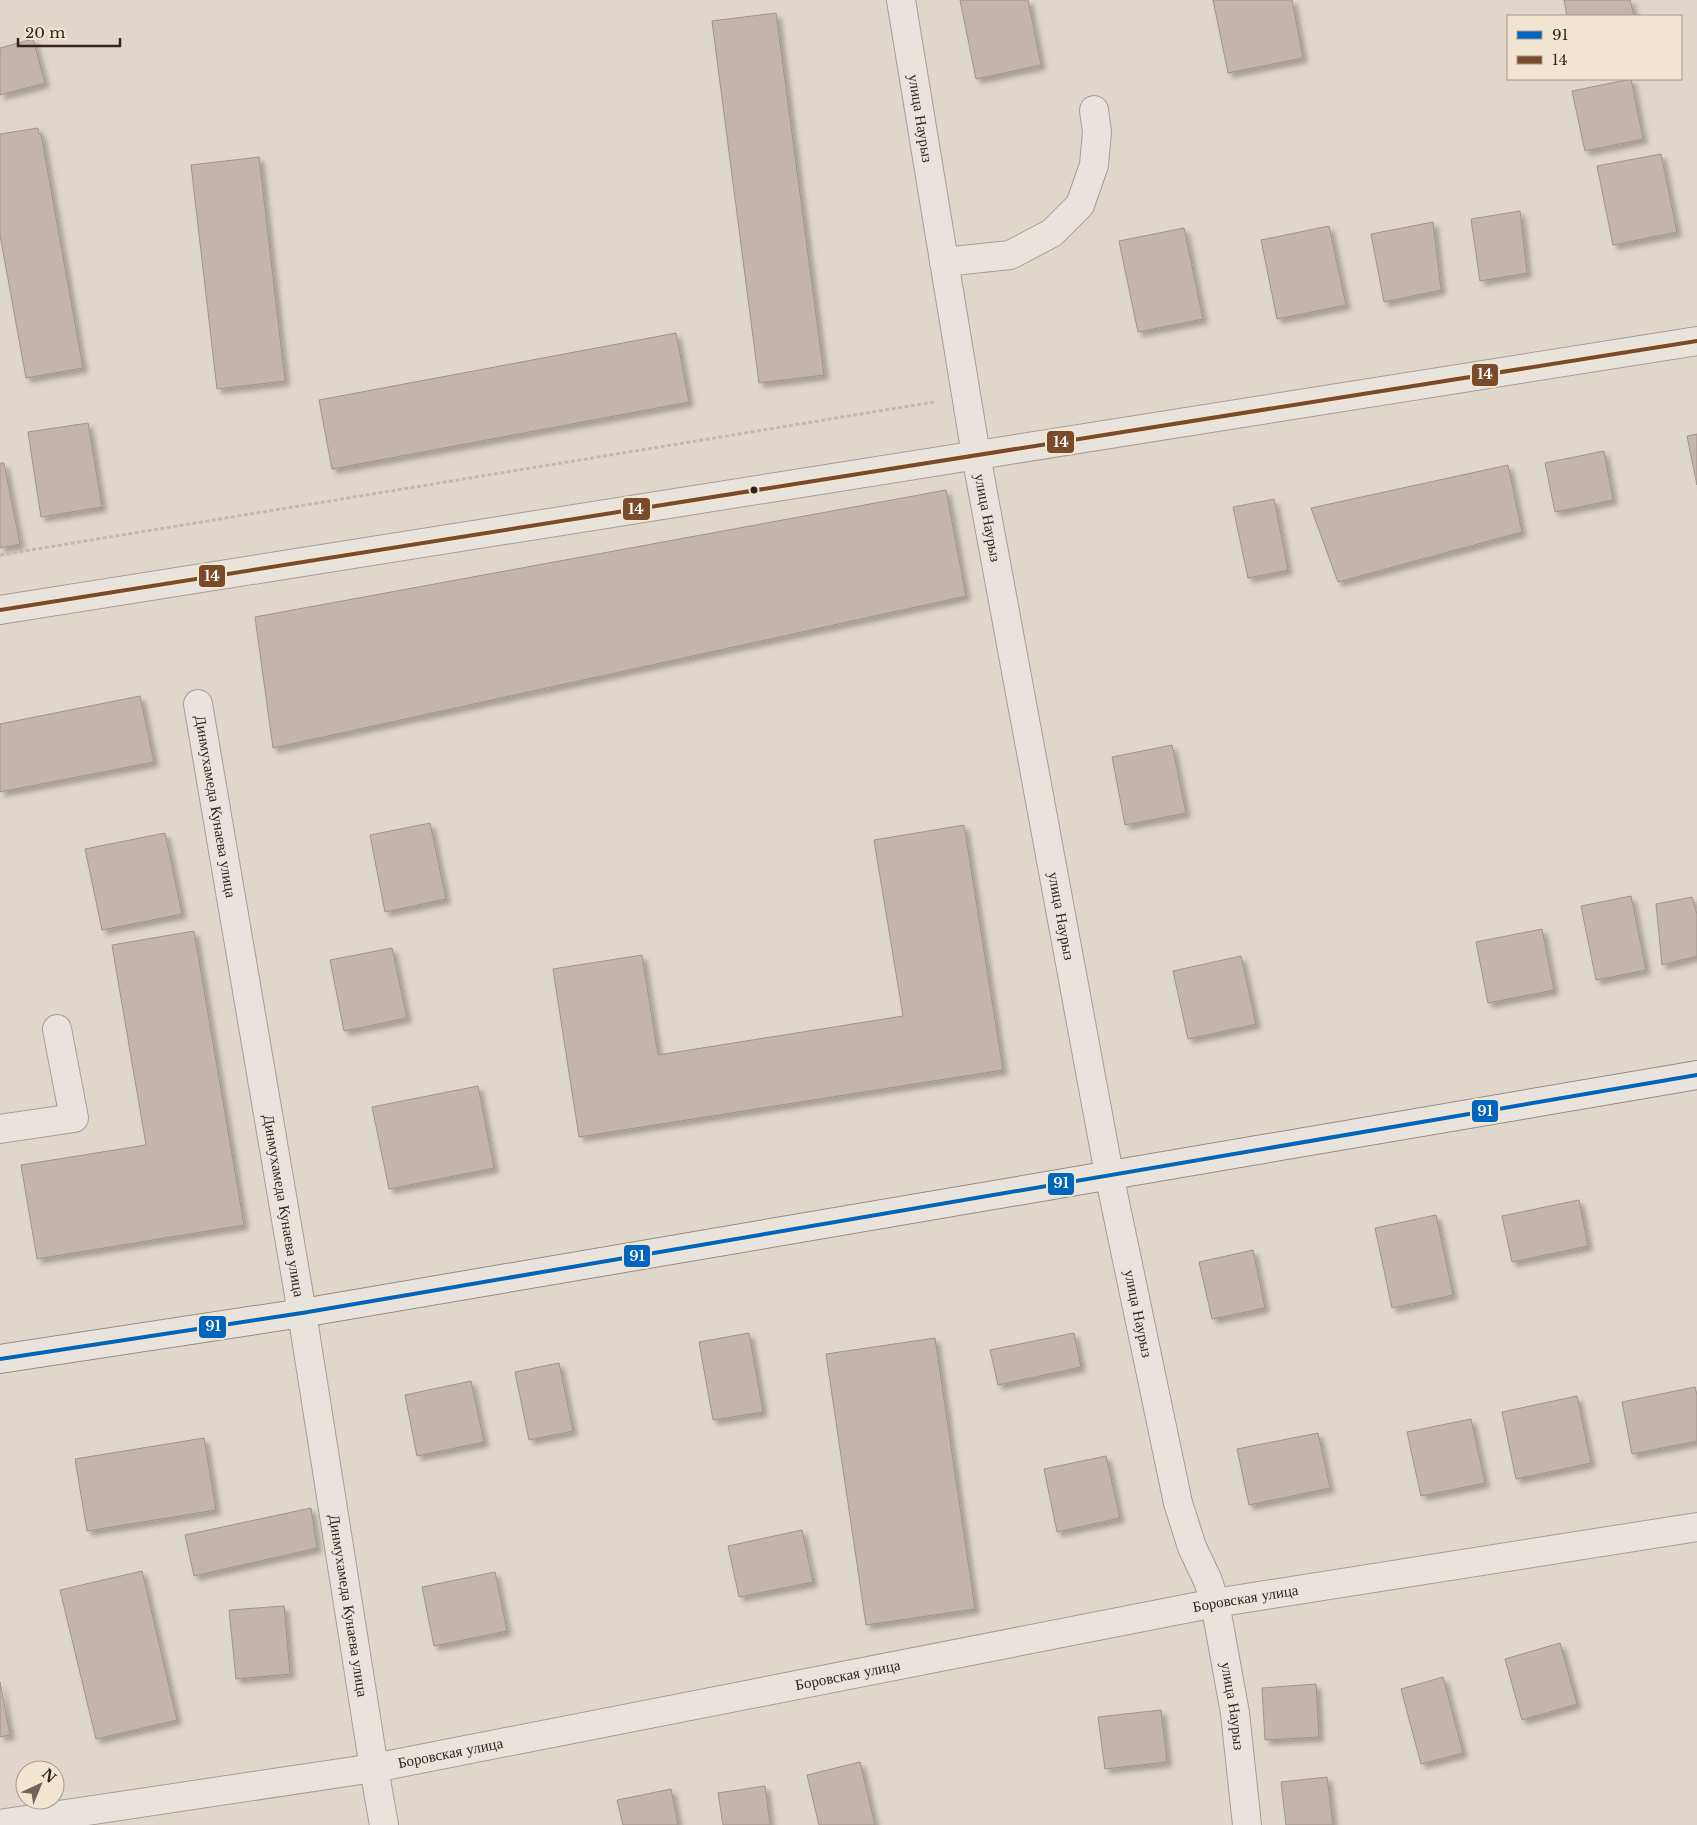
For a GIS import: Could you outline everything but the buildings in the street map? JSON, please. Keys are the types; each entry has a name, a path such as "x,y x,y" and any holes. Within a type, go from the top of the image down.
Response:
{"street":[{"name":"улица Наурыз","path":"901,0 976,455 1109,1174 1178,1503 1192,1547 1208,1581 1215,1603 1235,1713 1246,1825"},
{"path":"944,262 1010,256 1052,233 1080,205 1094,165 1097,132 1094,110"},
{"path":"0,610 1697,341"},
{"name":"Динмухамеда Кунаева улица","path":"198,704 302,1313 384,1825"},
{"path":"0,1129 74,1118 57,1028"},
{"path":"0,1359 302,1313 1697,1074"},
{"name":"Боровская улица","path":"0,1824 374,1768 1215,1603 1697,1527"}],"path":[{"path":"0,555 967,397"}],"transit line":[{"name":"14","path":"0,610 1697,341"},
{"name":"91","path":"0,1359 302,1313 1697,1075"}]}
